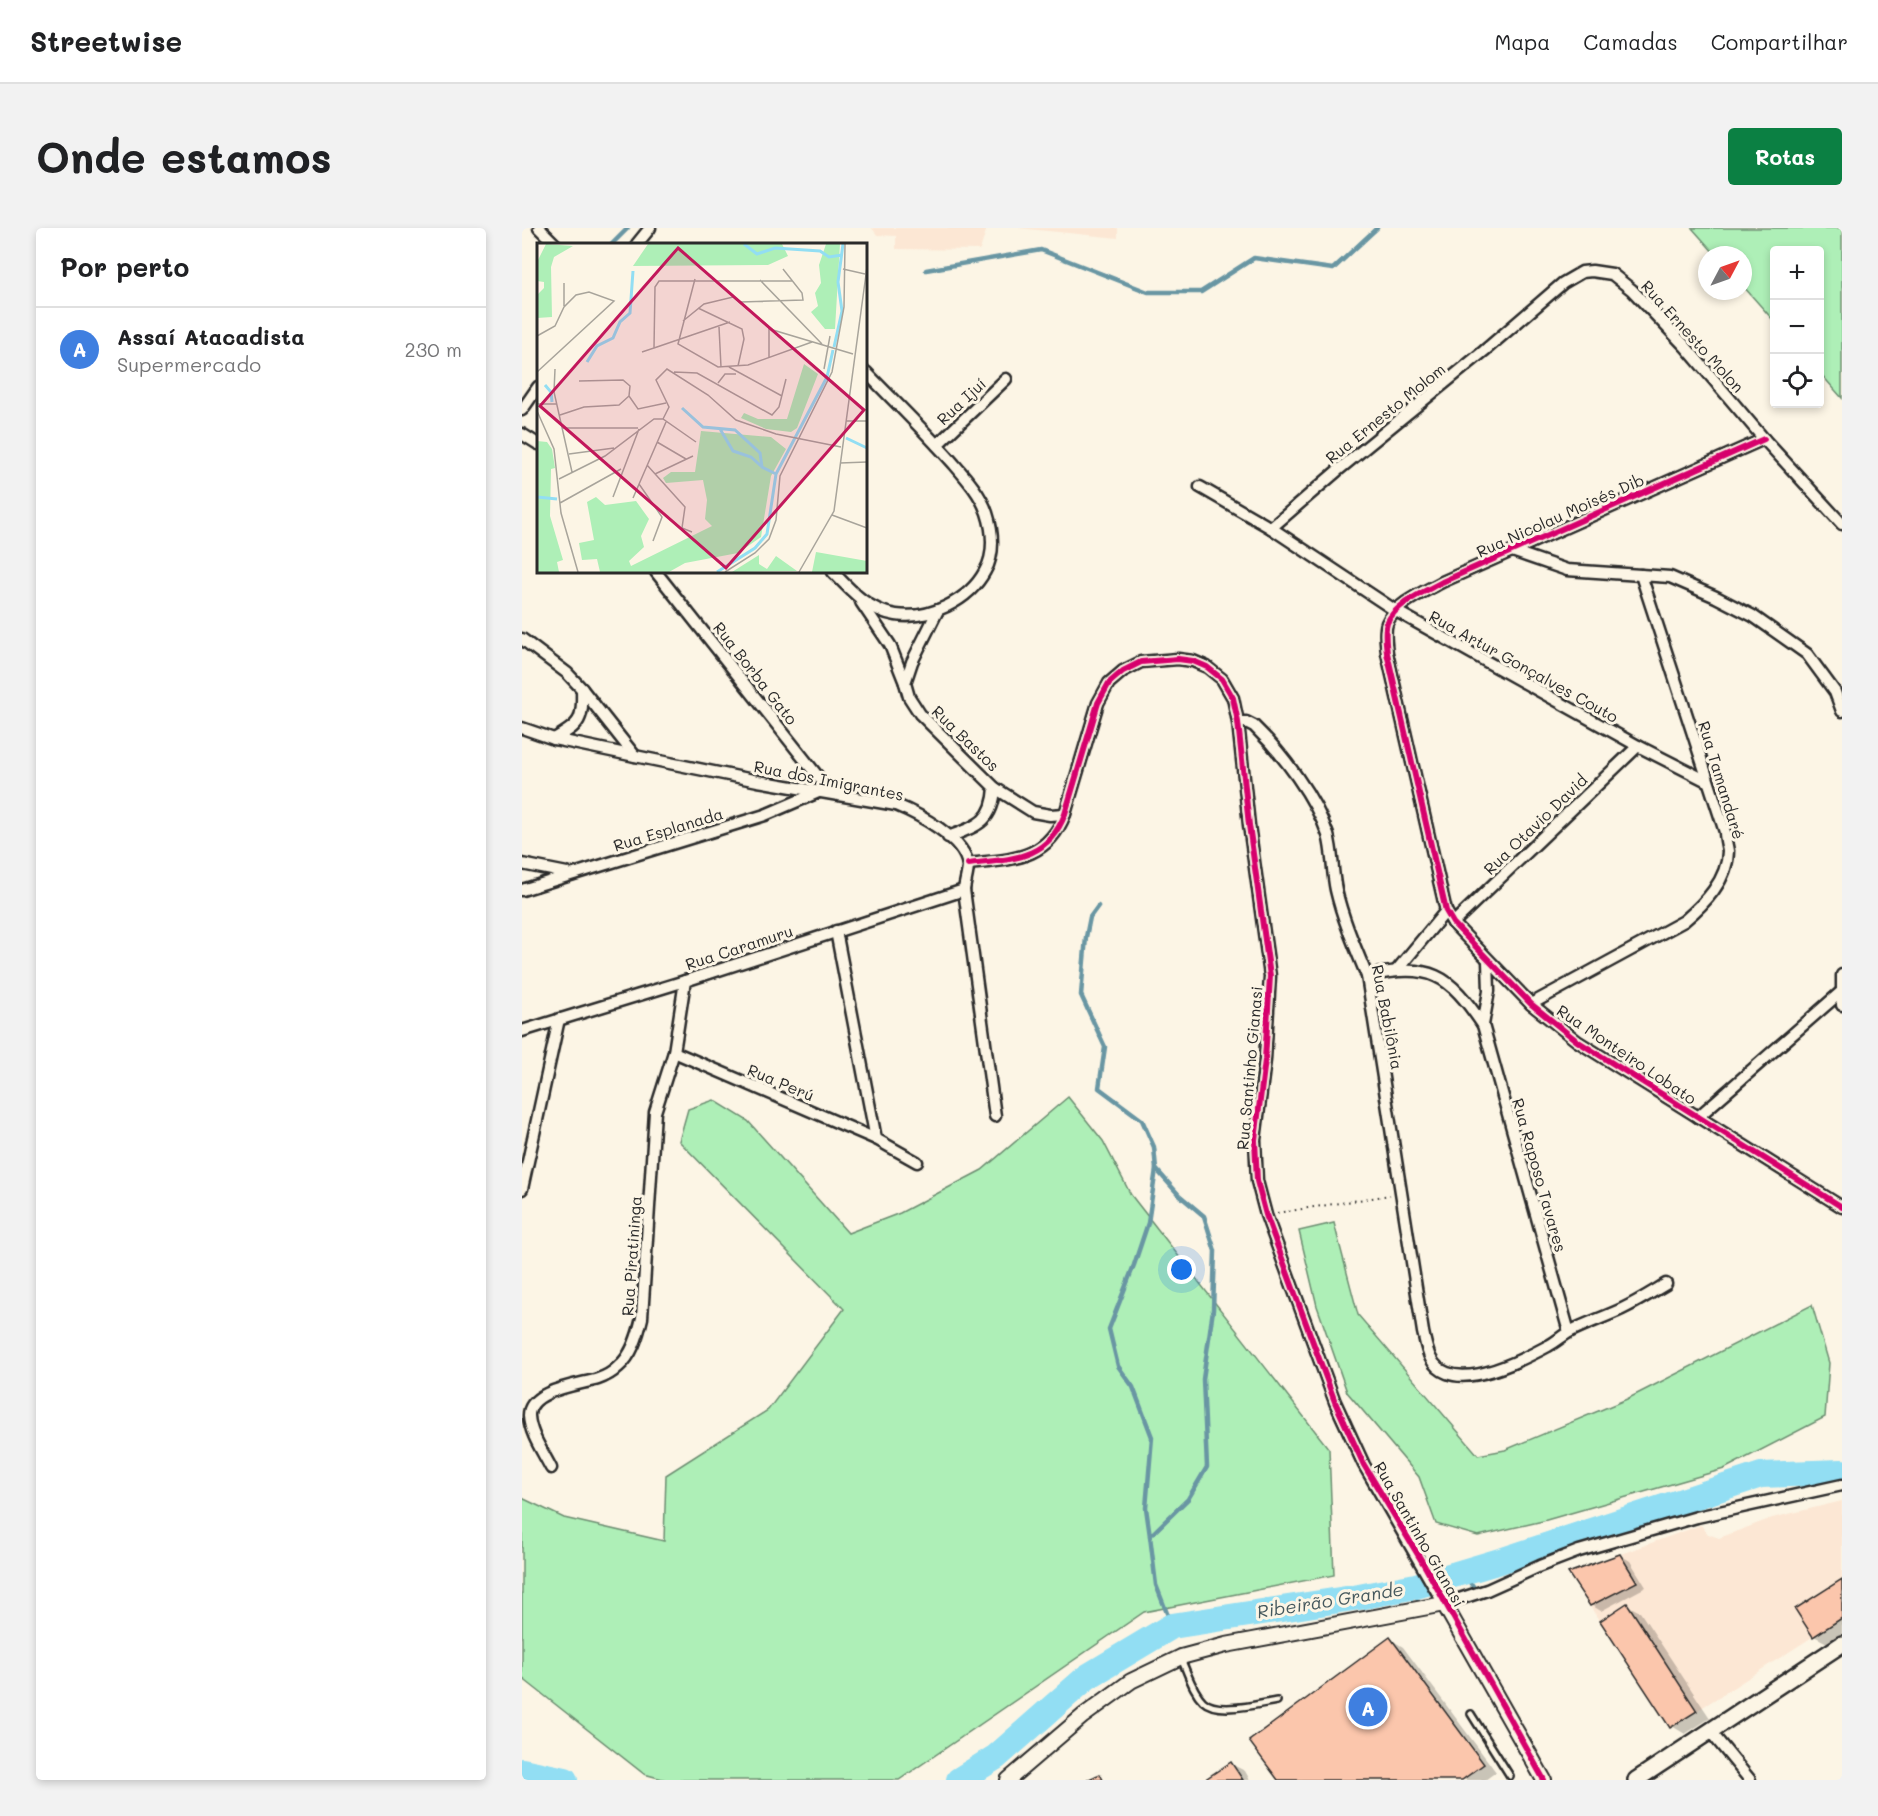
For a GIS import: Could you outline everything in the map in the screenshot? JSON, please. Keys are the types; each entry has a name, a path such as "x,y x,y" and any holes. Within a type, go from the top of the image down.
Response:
{"main road":[{"path":"1636,1780 1842,1644"}],"street":[{"path":"539,228 554,243"},
{"path":"638,243 650,228"},
{"name":"Rua Ernesto Molon","path":"1582,272 1601,271 1612,274 1632,290 1685,346 1764,439 1842,525"},
{"name":"Rua Ernesto Molom","path":"1271,528 1563,283 1582,272"},
{"path":"834,573 857,597 879,610 896,615 918,615 938,610 960,598 976,584 986,570 992,547 992,531 987,511 975,490 937,445 867,373"},
{"name":"Rua Ijuí","path":"937,445 1006,379"},
{"path":"522,410 537,388"},
{"path":"522,434 537,443"},
{"name":"Rua Nicolau Moisés Dib","path":"1396,611 1442,582 1764,439"},
{"path":"1200,487 1271,528"},
{"name":"Rua Artur Gonçalves Couto","path":"1271,528 1396,611 1638,746 1707,781"},
{"path":"1512,551 1567,570 1670,578 1688,584 1753,616 1807,654 1835,692 1842,711"},
{"name":"Rua Borba Gato","path":"657,573 826,792"},
{"name":"Rua Tamandaré","path":"1531,1004 1684,921 1713,891 1720,879 1728,852 1725,832 1641,575"},
{"name":"Rua Bastos","path":"857,597 890,645 909,697 920,714 995,788 1012,801 1033,813 1065,814"},
{"path":"905,683 912,662 938,610"},
{"name":"Rua Monteiro Lobato","path":"1396,611 1388,623 1385,636 1387,652 1446,911 1453,923 1531,1004 1577,1041 1842,1207"},
{"path":"522,639 567,673 635,756"},
{"name":"Rua Santinho Gianasi","path":"968,864 1022,857 1040,849 1059,830 1098,703 1109,683 1123,671 1141,662 1185,660 1200,664 1222,680 1233,698 1239,722 1270,976 1265,1060 1255,1140 1257,1181 1266,1215 1335,1402 1364,1465 1426,1569 1544,1780"},
{"path":"554,739 578,724 583,711 582,689"},
{"name":"Rua Babilônia","path":"1239,722 1246,722 1261,733 1288,767 1320,816 1329,838 1333,879 1344,921 1367,976 1402,1193 1410,1258 1428,1356 1436,1366 1448,1373 1459,1376 1474,1375 1505,1365 1550,1345 1569,1332"},
{"name":"Rua dos Imigrantes","path":"522,728 554,739 635,756 896,806 928,821 948,837 959,848 968,864"},
{"name":"Rua Otavio David","path":"1453,923 1638,746"},
{"name":"Rua Bastos","path":"948,837 976,827 988,816 994,805 995,788"},
{"name":"Rua Esplanada","path":"522,890 765,815 826,792"},
{"path":"522,864 571,874"},
{"path":"968,864 964,890 995,1116"},
{"name":"Rua Caramuru","path":"522,1030 685,981 964,890"},
{"path":"1397,970 1446,911"},
{"path":"836,931 876,1139"},
{"name":"Rua Raposo Tavares","path":"1483,1025 1489,991 1488,961"},
{"name":"Rua Raposo Tavares","path":"1367,976 1397,970 1439,976 1456,989 1483,1025 1569,1332"},
{"path":"1842,975 1842,1005"},
{"name":"Rua Piratininga","path":"551,1468 531,1426 529,1414 532,1404 541,1396 601,1378 619,1367 632,1349 638,1334 642,1318 656,1112 674,1052 685,981"},
{"path":"1698,1117 1841,992"},
{"path":"522,1189 559,1019"},
{"name":"Rua Perú","path":"674,1052 876,1139 916,1162"},
{"path":"1569,1332 1622,1309 1666,1284"},
{"path":"1008,1780 1083,1716 1131,1681 1181,1658 1226,1645 1487,1590 1579,1551 1697,1517 1842,1485"},
{"path":"1710,1731 1750,1780"}],"lane":[{"path":"1181,1658 1196,1692 1205,1703 1219,1709 1277,1701"},
{"path":"1471,1714 1510,1776"}],"path":[{"path":"1266,1215 1402,1193"}],"shaded area":[{"path":"872,228 987,228 980,250 896,249 896,236 877,235"},
{"path":"1018,228 1118,228 1118,238"},
{"path":"1842,1501 1842,1618 1670,1728 1568,1573 1701,1525 1708,1534 1719,1538 1772,1518"}],"green space":[{"path":"1692,228 1842,228 1842,398 1824,378 1824,246 1770,246 1770,316 1752,296 1752,246 1708,246"},
{"path":"1068,1097 1103,1141 1131,1195 1329,1449 1334,1575 1144,1612 899,1780 666,1780 644,1774 522,1678 522,1498 564,1518 664,1541 666,1475 768,1410 844,1309 679,1141 688,1109 714,1100 748,1121 848,1233 900,1213 982,1170"},
{"path":"1334,1223 1358,1315 1478,1455 1505,1450 1627,1399 1812,1305 1829,1363 1825,1417 1724,1469 1543,1521 1478,1536 1436,1524 1419,1477 1347,1392 1317,1306 1299,1231"}],"building":[{"path":"1620,1554 1637,1582 1590,1606 1568,1573"},
{"path":"1842,1579 1842,1618 1813,1637 1795,1609"},
{"path":"1627,1603 1697,1711 1670,1728 1600,1621"},
{"path":"1390,1637 1484,1764 1462,1780 1278,1780 1249,1741"},
{"path":"1231,1762 1243,1780 1204,1780"},
{"path":"1100,1774 1103,1780 1087,1780"}],"waterway":[{"path":"613,243 628,228"},
{"path":"926,270 1041,250 1148,292 1201,292 1254,258 1333,269 1377,228"},
{"path":"1098,906 1090,917 1086,937 1081,995 1105,1047 1099,1088 1142,1120 1154,1147 1156,1169 1179,1195 1204,1216 1215,1251 1213,1310 1203,1379 1207,1467 1188,1499 1150,1536 1156,1585 1172,1626"},
{"path":"1150,1536 1146,1508 1152,1437 1133,1387 1118,1366 1109,1329 1148,1223 1156,1169"},
{"name":"Ribeirão Grande","path":"959,1780 996,1757 1087,1677 1172,1626 1416,1586 1500,1561 1761,1475 1842,1472"},
{"path":"1461,1572 1473,1586"},
{"name":"Ribeirão Grande","path":"522,1771 565,1780"}],"cycle path":[{"path":"1764,439 1419,594 1391,616 1386,626 1386,645 1446,911 1453,923 1531,1004 1577,1041 1842,1207"},
{"path":"968,864 1026,855 1048,841 1065,814 1098,703 1109,683 1123,671 1141,662 1178,659 1193,661 1207,667 1222,679 1233,698 1238,722 1249,825 1270,976 1265,1060 1255,1140 1257,1181 1266,1215 1335,1402 1364,1465 1426,1568 1544,1780"}],"place":[{"name":"Assaí Atacadista","path":"1368,1707"}]}
